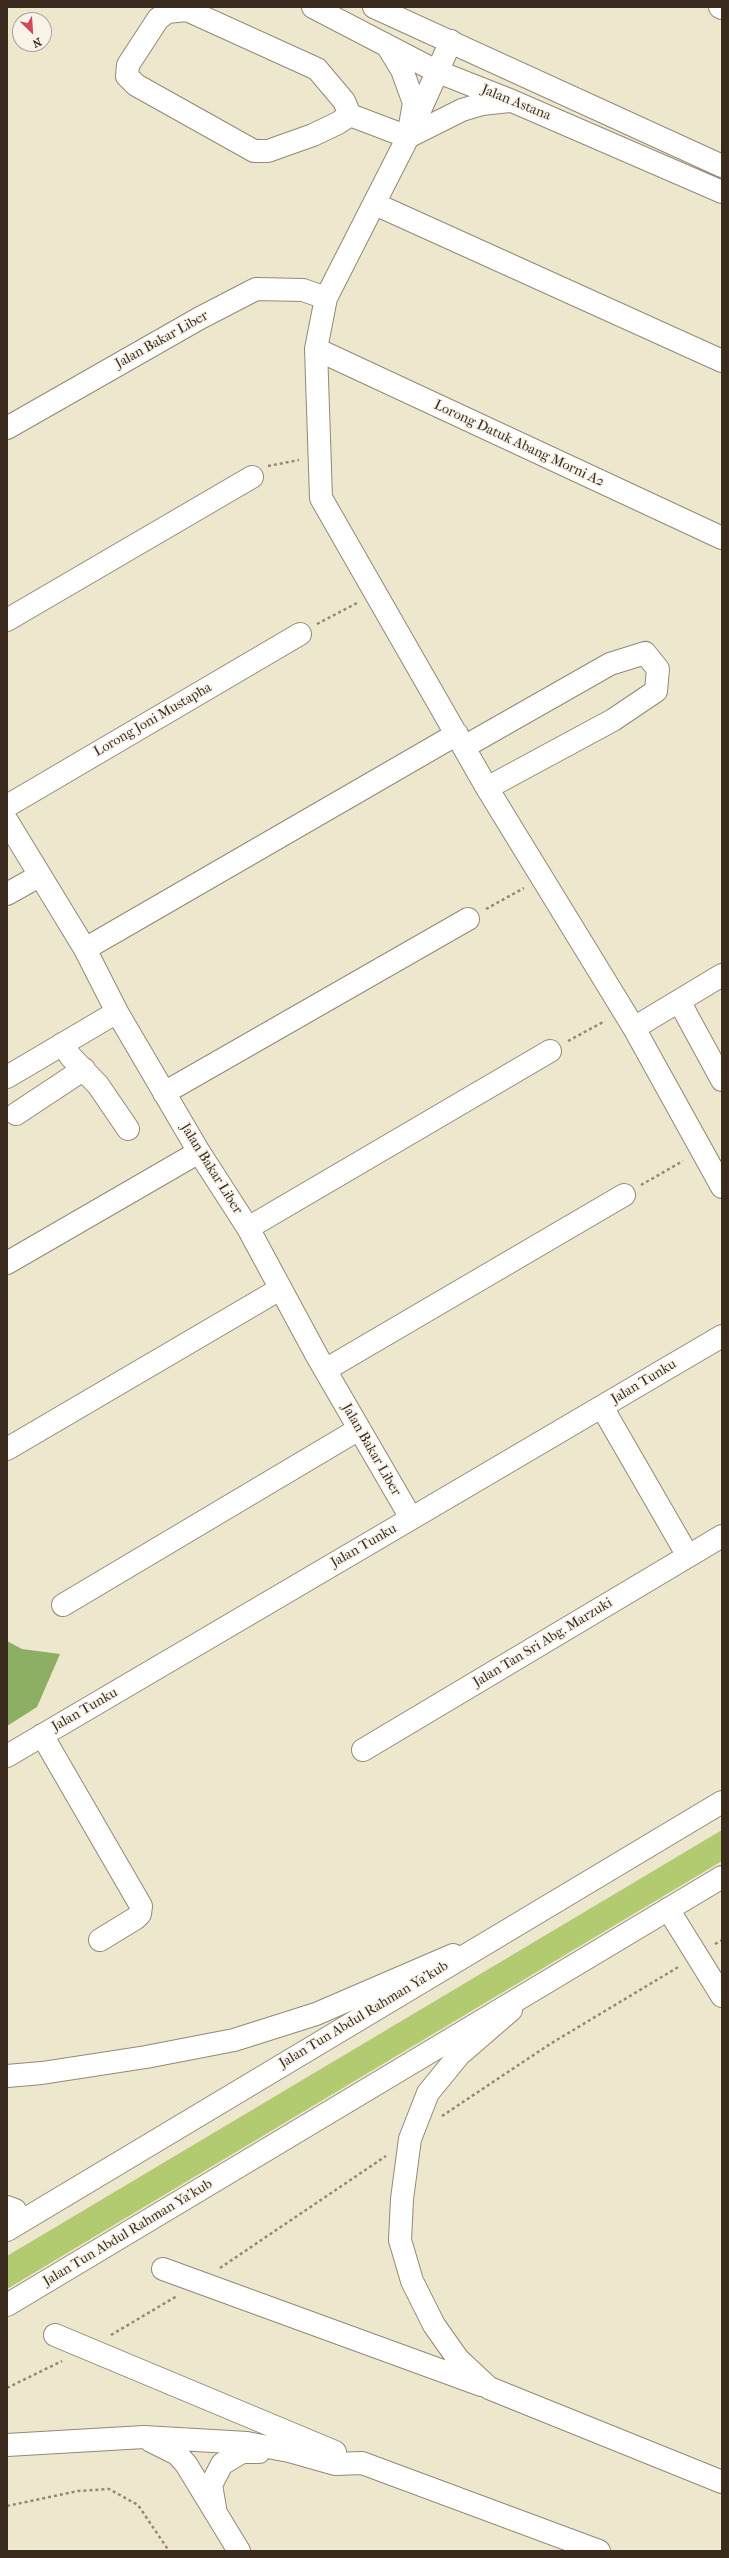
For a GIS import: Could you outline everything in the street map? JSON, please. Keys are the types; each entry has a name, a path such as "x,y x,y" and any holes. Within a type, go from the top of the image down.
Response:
{"street":[{"name":"Jalan Astana","path":"313,7 388,48 436,71 512,101 722,192"},
{"name":"Jalan Astana","path":"374,7 722,166"},
{"path":"350,115 338,123 313,134 268,150 254,151 136,85 128,76 128,65 158,19 167,12 187,10 316,69 344,101 350,115 408,138 462,110 482,104 512,101"},
{"path":"451,41 436,71 408,138 326,298 316,349 321,498 461,740 487,788 629,1019 722,1187"},
{"path":"388,48 402,70 414,103 408,138"},
{"path":"375,204 722,361"},
{"name":"Jalan Bakar Liber","path":"7,428 200,318 256,289 304,290 326,298"},
{"name":"Lorong Datuk Abang Morni A2","path":"316,349 722,538"},
{"path":"7,620 252,477"},
{"name":"Lorong Joni Mustapha","path":"7,806 300,634"},
{"path":"85,949 461,740 610,664 645,653 658,669 656,691 613,720 487,788"},
{"name":"Jalan Bakar Liber","path":"7,821 38,876 85,949 117,1012 164,1093 199,1152 248,1228 325,1370 411,1518"},
{"path":"7,894 38,876"},
{"path":"164,1093 468,919"},
{"path":"629,1019 679,1001 722,975"},
{"path":"679,1001 722,1080"},
{"path":"7,1077 117,1012"},
{"path":"62,1044 71,1057 84,1069 128,1129"},
{"path":"248,1228 550,1051"},
{"path":"16,1114 84,1069"},
{"path":"7,1263 199,1152"},
{"path":"325,1370 624,1194"},
{"path":"7,1449 280,1289"},
{"name":"Jalan Tunku","path":"7,1756 42,1734 722,1336"},
{"path":"602,1407 688,1556"},
{"path":"63,1605 359,1429"},
{"name":"Jalan Tan Sri Abg. Marzuki","path":"363,1750 722,1536"},
{"path":"42,1734 141,1906 140,1914 136,1918 100,1940"},
{"name":"Jalan Tun Abdul Rahman Ya'kub","path":"7,2230 491,1938 722,1802"},
{"name":"Jalan Tun Abdul Rahman Ya'kub","path":"7,2305 722,1877"},
{"path":"668,1909 722,1996"},
{"path":"7,2076 42,2073 146,2057 234,2040 316,2014 491,1938"},
{"path":"489,2388 458,2359 434,2326 412,2281 400,2240 402,2198 410,2139 428,2094 459,2055 538,1987"},
{"path":"163,2268 489,2388 722,2482"},
{"path":"55,2336 362,2463 598,2551"},
{"path":"7,2445 144,2437 247,2443 289,2451 334,2464 362,2463"},
{"path":"144,2437 177,2454 186,2464 215,2509 239,2551"},
{"path":"215,2509 211,2485 222,2464 242,2452 289,2451"}],"path":[{"path":"252,477 268,466 281,462 319,460"},
{"path":"300,634 375,593"},
{"path":"468,919 542,878"},
{"path":"550,1051 629,1019"},
{"path":"624,1194 701,1151"},
{"path":"441,2117 550,2044 722,1940"},
{"path":"7,2388 88,2349 200,2282 410,2139"},
{"path":"7,2506 78,2491 109,2489 138,2505 169,2551"}],"green space":[{"path":"7,1641 22,1649 60,1654 37,1707 7,1726"},
{"path":"722,1830 722,1861 7,2289 7,2256"}]}
